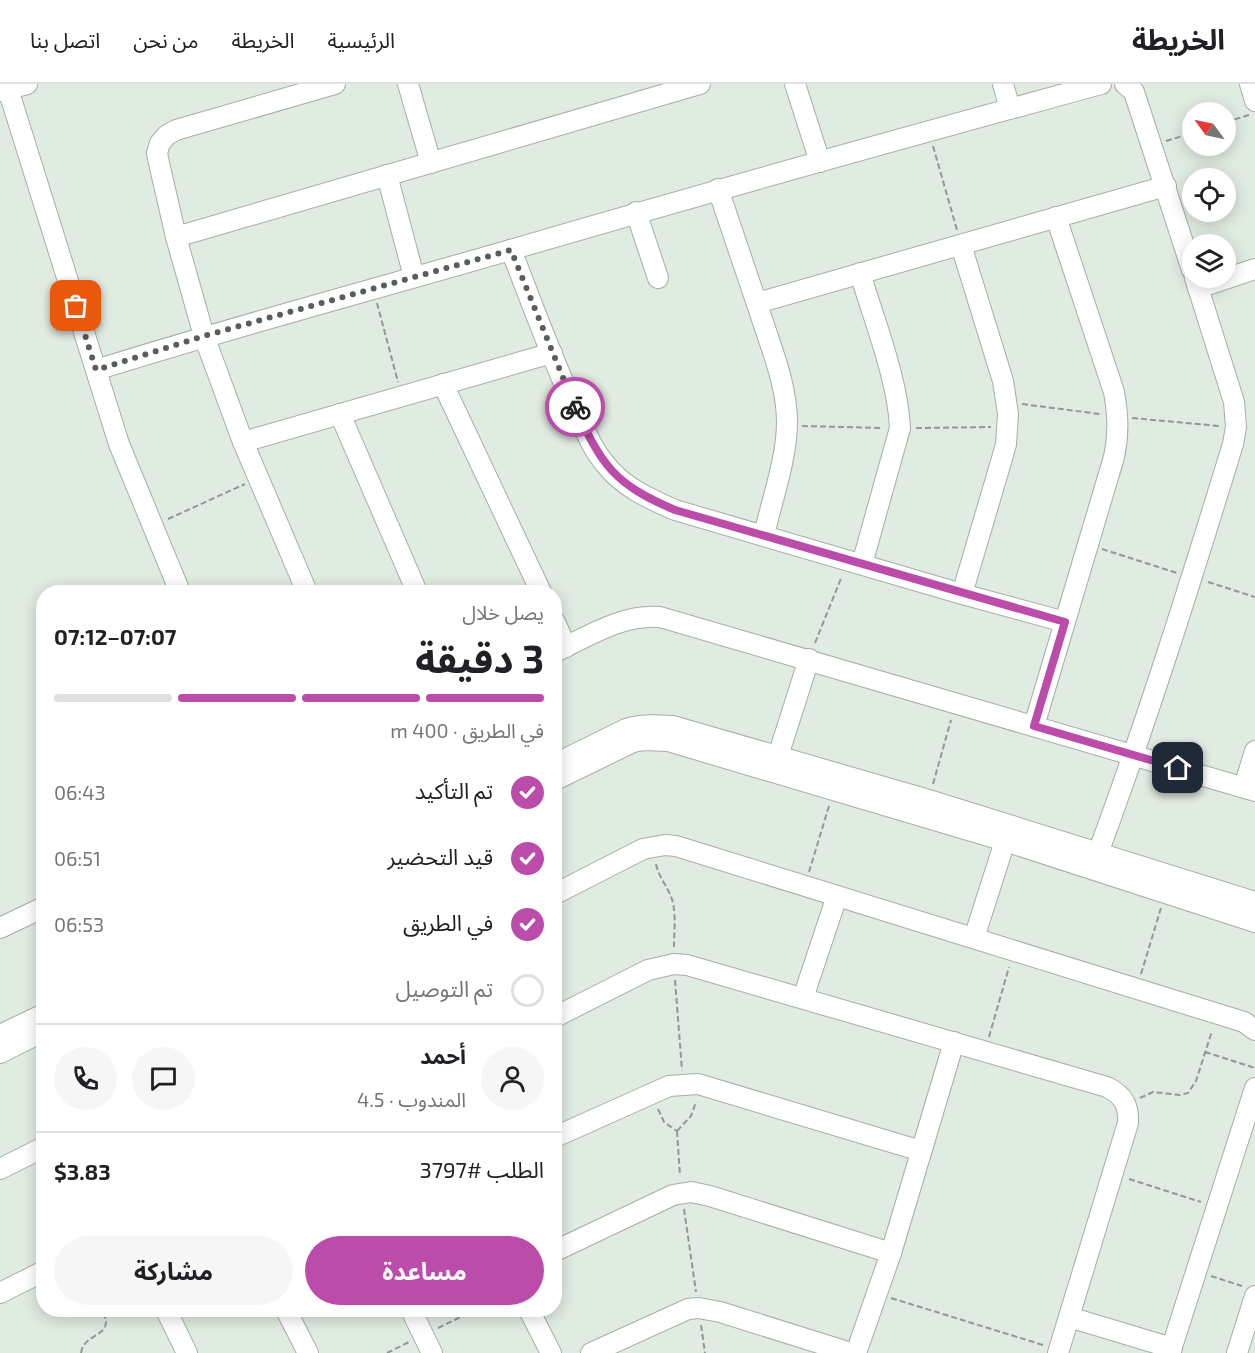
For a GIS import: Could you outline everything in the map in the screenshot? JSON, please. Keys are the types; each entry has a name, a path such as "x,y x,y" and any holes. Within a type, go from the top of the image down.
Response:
{"street":[{"path":"27,84 4,90 118,444 177,585"},
{"path":"304,585 243,442 204,336 176,237 158,153 160,143 176,130 334,84"},
{"path":"408,84 431,163"},
{"path":"176,237 700,84"},
{"path":"795,84 820,162"},
{"path":"1003,84 1010,109"},
{"path":"96,370 204,336 511,250 636,212 1101,84"},
{"path":"1250,84 1255,101"},
{"path":"1129,85 1134,92 1182,237"},
{"path":"387,175 414,277"},
{"path":"757,303 1166,186"},
{"path":"718,189 783,387 787,426 784,449 764,535"},
{"path":"636,212 658,278"},
{"path":"1034,726 1114,457 1118,436 1118,416 1112,384 1056,217"},
{"path":"961,244 1003,381 1008,414 1006,444 962,594"},
{"path":"511,250 590,441 606,466 627,485 675,510 1065,622"},
{"path":"1236,271 1255,268"},
{"path":"855,562 900,428 899,408 894,388 860,273"},
{"path":"1098,853 1134,755 1192,578 1236,428 1234,402 1198,288"},
{"path":"243,442 552,353"},
{"path":"443,384 538,585"},
{"path":"340,414 414,585"},
{"path":"562,650 622,621 645,616 674,620 1249,789 1255,751"},
{"path":"778,756 808,659"},
{"path":"562,761 626,729 656,724 673,726 778,756 1005,841 1255,922"},
{"path":"562,777 633,742 668,741 834,790 929,800 1255,902"},
{"path":"974,938 1005,841"},
{"path":"562,890 643,849 665,845 687,849 1244,1022 1255,1030"},
{"path":"803,998 837,896"},
{"path":"0,928 36,911"},
{"path":"562,1013 648,970 674,964 700,968 1107,1087 1117,1092 1128,1111 1128,1123 1059,1352"},
{"path":"0,1035 36,1018"},
{"path":"0,1053 36,1035"},
{"path":"856,1353 891,1253 954,1042"},
{"path":"562,1134 655,1091 669,1086 698,1084 921,1151"},
{"path":"1069,1317 1171,1350 1255,1088"},
{"path":"0,1169 36,1151"},
{"path":"562,1248 665,1198 691,1192 891,1253"},
{"path":"0,1293 36,1275"},
{"path":"1237,1353 1250,1291"},
{"path":"591,1353 678,1313 699,1308 720,1312 851,1353"},
{"path":"169,1317 187,1353"},
{"path":"290,1317 308,1353"},
{"path":"414,1317 432,1353"},
{"path":"533,1317 551,1353"}],"path":[{"path":"1236,119 1255,113"},
{"path":"929,131 961,244"},
{"path":"1152,146 1182,136"},
{"path":"373,289 401,396"},
{"path":"152,526 258,478"},
{"path":"1088,544 1255,597"},
{"path":"808,659 855,562"},
{"path":"929,800 955,702"},
{"path":"805,886 834,790"},
{"path":"1137,988 1166,894"},
{"path":"985,1051 1013,950"},
{"path":"1128,1111 1143,1095 1153,1092 1180,1095 1188,1093 1193,1088 1218,1014"},
{"path":"1205,1052 1255,1068"},
{"path":"698,1084 691,1116 677,1131 681,1193 705,1353"},
{"path":"655,1091 660,1114 670,1127 677,1131"},
{"path":"1112,1174 1217,1207"},
{"path":"1197,1271 1250,1291"},
{"path":"877,1293 1059,1352"},
{"path":"81,1353 84,1343 105,1329 104,1317"}],"way so far":[{"path":"76,306 96,370 204,336 511,250 575,407"}],"route":[{"path":"575,407 590,441 606,466 627,485 652,500 675,510 1065,622 1034,726 1178,768"}]}
